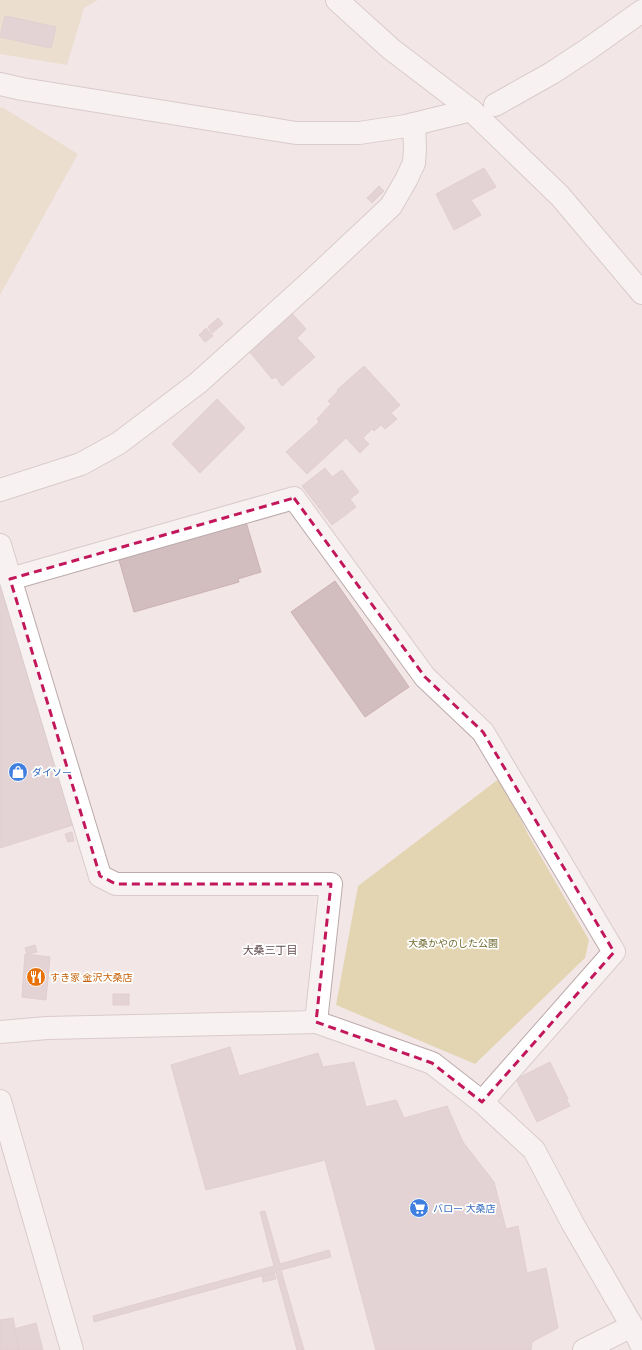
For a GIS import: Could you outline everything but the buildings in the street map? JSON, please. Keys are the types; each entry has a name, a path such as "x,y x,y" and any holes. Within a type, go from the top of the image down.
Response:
{"street":[{"path":"337,0 391,49 471,110 560,196 642,293"},
{"path":"0,84 296,133 359,133 414,124 495,105 558,69 642,11"},
{"path":"0,490 81,464 119,443 198,383 309,284 391,206 414,163 414,124"},
{"path":"10,579 294,498 425,677 484,732 614,952 482,1102"},
{"path":"0,545 100,876 116,884 331,884 316,1022"},
{"path":"0,1032 47,1028 316,1022 432,1063 482,1102 534,1150 573,1224 642,1346"},
{"path":"0,1101 72,1350"},
{"path":"584,1350 632,1326"}],"highlighted area":[{"path":"294,498 425,677 483,732 614,952 482,1102 432,1063 316,1022 331,884 116,884 100,876 10,579"}],"green space":[{"path":"0,0 98,0 84,8 67,65 0,54"},
{"path":"2,107 78,154 0,295 0,108"},
{"name":"大桑かやのした公園","path":"500,778 529,836 589,940 585,958 475,1064 336,1005 358,886"}],"place":[{"name":"ダイソー","path":"18,772"},
{"name":"すき家 金沢大桑店","path":"36,977"},
{"name":"バロー 大桑店","path":"419,1208"}],"district":[{"name":"大桑三丁目","path":"270,950"}]}
